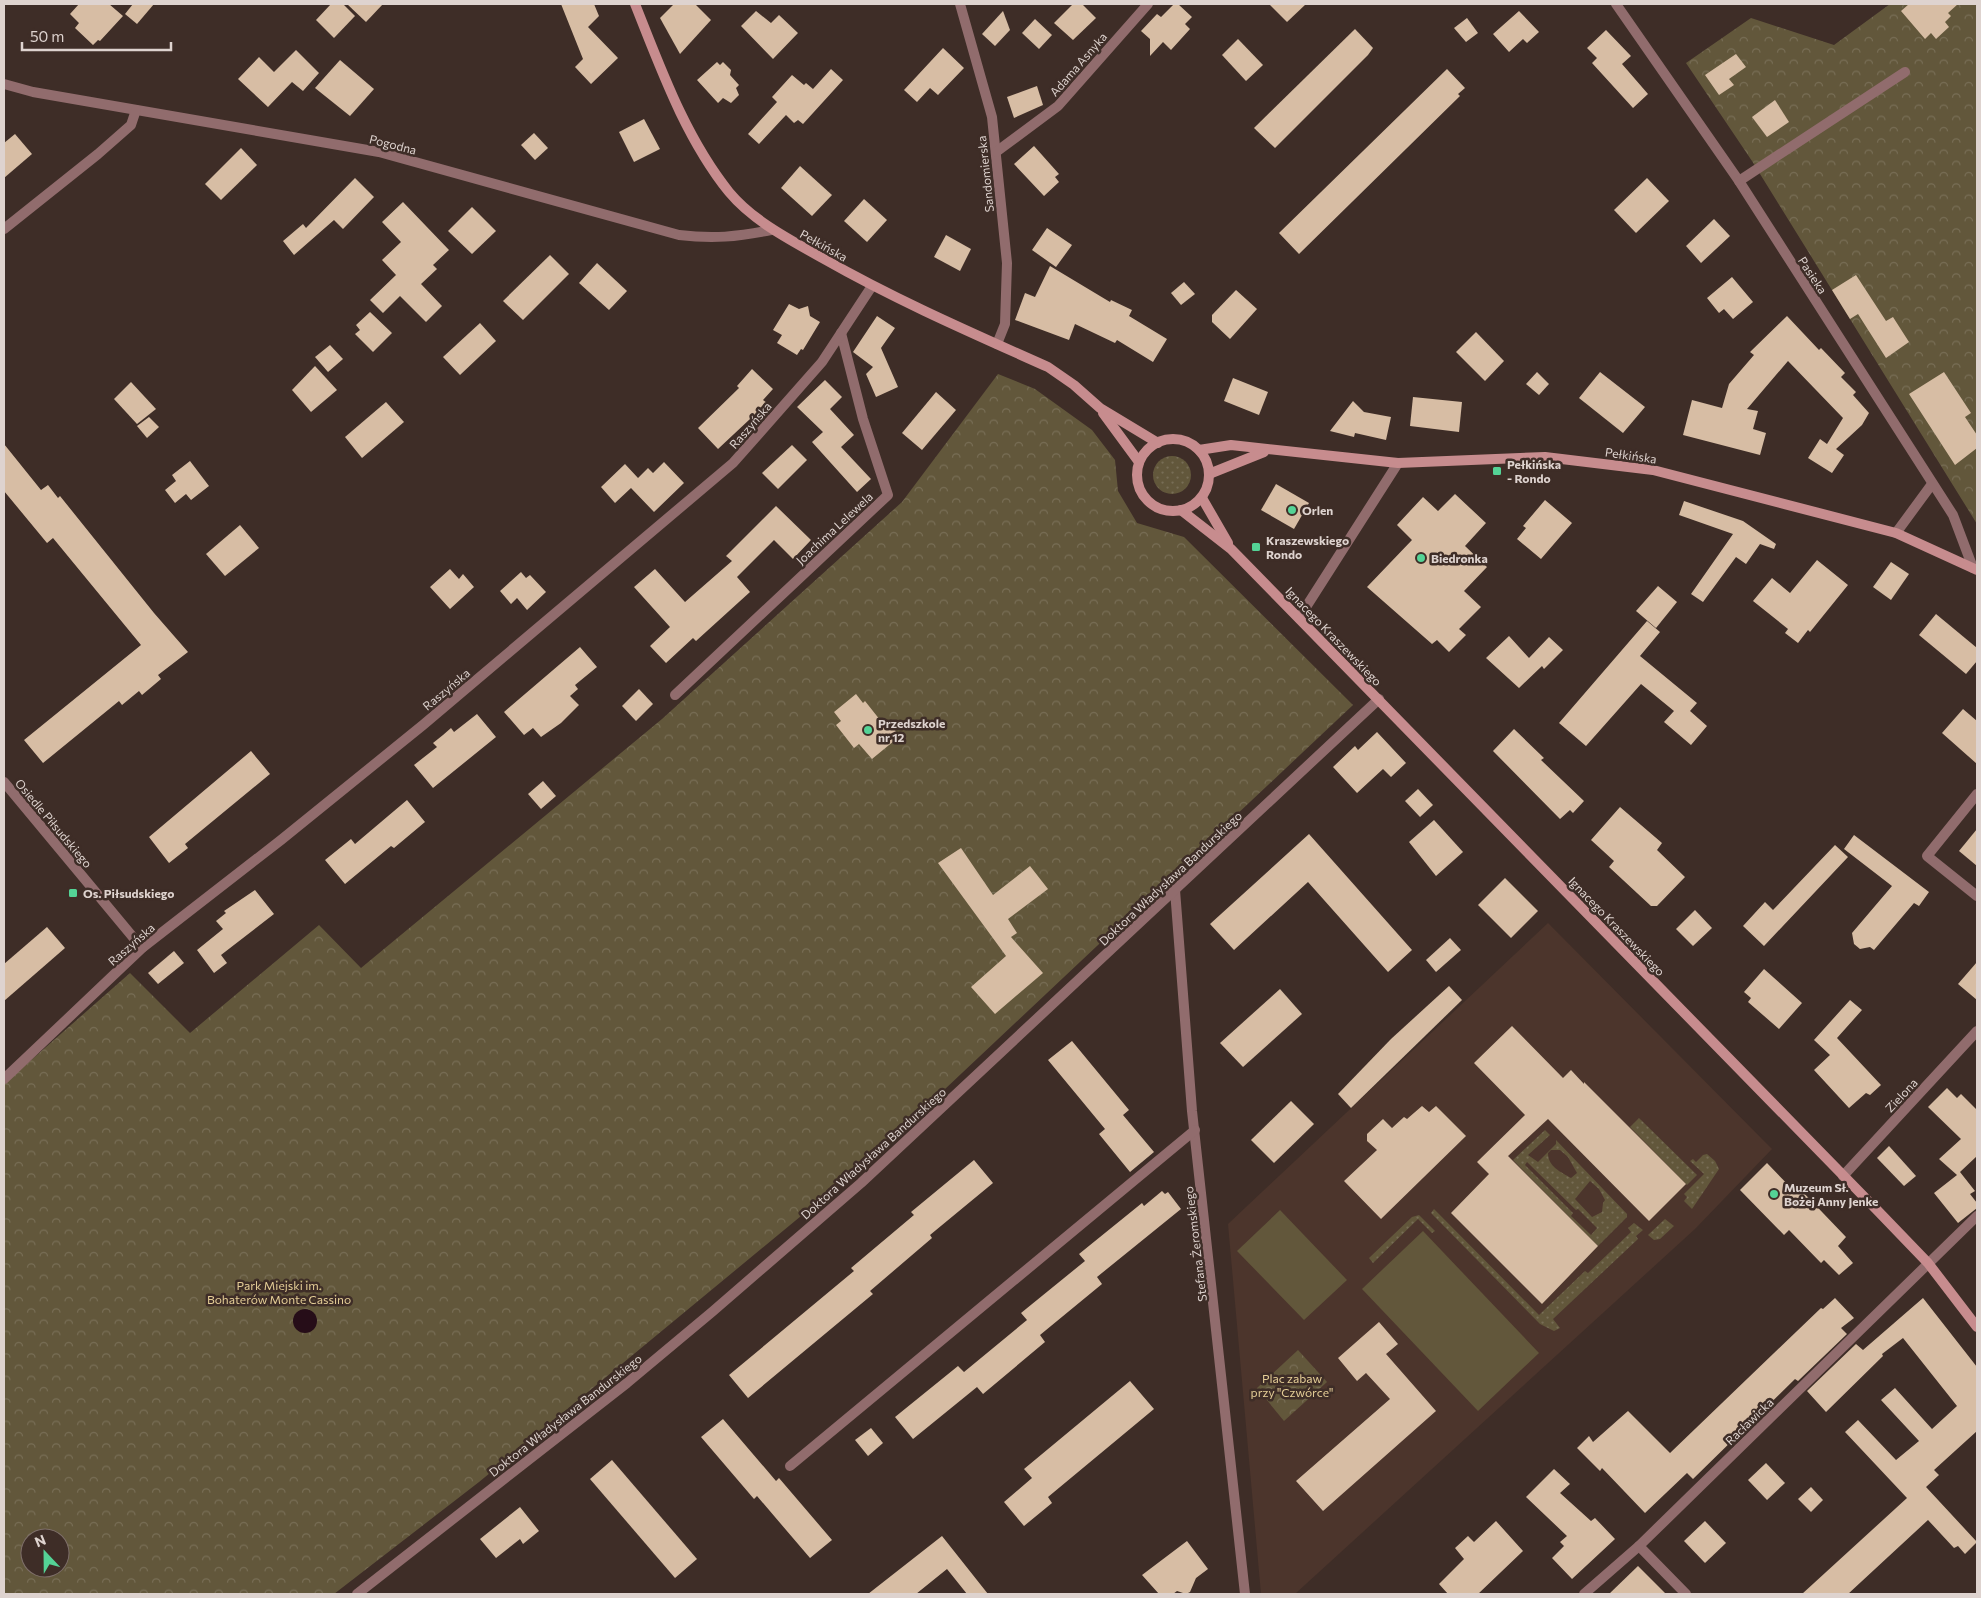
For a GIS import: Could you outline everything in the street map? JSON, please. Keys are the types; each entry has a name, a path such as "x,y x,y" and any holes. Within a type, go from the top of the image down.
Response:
{"street":[{"name":"Pełkińska","path":"635,4 663,74 699,150 730,194 771,230 872,286 1048,367 1074,384 1100,408 1139,462"},
{"name":"Sandomierska","path":"960,4 992,117 996,152 1007,263 1005,324 996,344"},
{"name":"Adama Asnyka","path":"996,152 1058,106 1148,4"},
{"name":"Pasieka","path":"1623,6 1953,515 1975,569"},
{"path":"1738,181 1905,72"},
{"name":"Pogodna","path":"4,84 33,92 379,152 679,235 709,238 737,237 771,230"},
{"path":"4,229 98,154 131,125 136,110"},
{"name":"Raszyńska","path":"4,1079 142,948 281,840 423,725 733,463 822,362 872,286"},
{"name":"Joachima Lelewela","path":"675,694 888,495 863,418 841,333"},
{"name":"Pełkińska","path":"1100,408 1158,443"},
{"path":"1171,439 1181,440 1199,450 1205,459 1209,474 1207,489 1202,498 1194,505 1181,510 1165,511 1147,501 1137,483 1139,462 1144,453 1158,443 1171,439"},
{"name":"Pełkińska","path":"1199,450 1231,446 1398,464 1545,457 1653,470 1896,534 1975,569"},
{"name":"Pełkińska","path":"1209,474 1268,450"},
{"path":"1299,618 1398,464"},
{"path":"1896,534 1932,484"},
{"name":"Ignacego Kraszewskiego","path":"1202,498 1231,549"},
{"name":"Ignacego Kraszewskiego","path":"1181,510 1231,549 1299,618 1928,1263 1977,1326"},
{"name":"Doktora Władysława Bandurskiego","path":"357,1594 627,1383 712,1312 870,1174 1378,699"},
{"name":"Osiedle Piłsudskiego","path":"4,782 142,948"},
{"path":"1977,794 1926,856 1977,896"},
{"name":"Stefana Żeromskiego","path":"1175,890 1195,1130 1245,1594"},
{"name":"Zielona","path":"1843,1176 1977,1032"},
{"path":"790,1466 1195,1130"},
{"name":"Racławicka","path":"1584,1594 1639,1546 1977,1216"},
{"path":"1639,1546 1686,1594"}],"shaded area":[{"path":"1548,923 1772,1149 1695,1229 1295,1594 1261,1594 1228,1224"},
{"path":"305,1309 314,1312 317,1321 314,1330 305,1333 296,1330 293,1321 296,1312"}],"green space":[{"path":"1890,4 1977,4 1977,524 1752,161 1686,63 1751,18 1834,45"},
{"name":"Park Miejski im. Bohaterów Monte Cassino","path":"998,374 1035,389 1092,430 1115,460 1118,491 1137,523 1184,537 1353,705 876,1154 479,1482 334,1594 4,1594 4,1084 130,973 190,1033 319,925 361,968 662,719 902,502"},
{"path":"1172,456 1186,461 1191,475 1186,489 1172,494 1158,489 1153,475 1158,461"},
{"path":"1639,1118 1697,1175 1687,1185 1630,1127"},
{"path":"1545,1130 1550,1135 1528,1155 1538,1162 1556,1144 1556,1140 1627,1214 1627,1217 1598,1246 1513,1160","holes":["1551,1150 1560,1150 1568,1157 1577,1173 1571,1178 1556,1168 1550,1162 1548,1153","1527,1162 1597,1228 1591,1235 1571,1216 1573,1213 1525,1165","1590,1181 1599,1189 1605,1200 1602,1212 1592,1217 1575,1199"]},
{"path":"1707,1154 1715,1161 1719,1169 1692,1209 1684,1201 1687,1197 1684,1194 1704,1174 1690,1161 1693,1159 1696,1162 1703,1155"},
{"path":"1434,1209 1539,1315 1585,1271 1588,1273 1631,1232 1628,1228 1634,1223 1643,1230 1636,1236 1638,1239 1553,1319 1560,1328 1554,1331 1540,1324 1431,1213"},
{"path":"1280,1210 1347,1280 1304,1320 1237,1251"},
{"path":"1419,1215 1435,1231 1432,1233 1418,1219 1373,1263 1369,1258 1412,1217"},
{"path":"1665,1219 1674,1226 1660,1239 1654,1240 1648,1235"},
{"path":"1423,1231 1539,1353 1478,1411 1362,1289"},
{"name":"Plac zabaw przy \"Czwórce\"","path":"1298,1350 1327,1382 1284,1421 1257,1388"}],"building":[{"path":"79,4 109,4 123,16 100,41 98,40 93,45 75,28 79,23 70,14"},
{"path":"133,4 154,4 137,24 125,14"},
{"path":"331,4 343,4 355,16 334,38 316,20"},
{"path":"347,4 383,4 366,22"},
{"path":"561,4 594,4 599,16 588,27 618,58 591,84 575,67 583,59"},
{"path":"674,4 695,4 711,20 680,54 660,18"},
{"path":"1073,4 1082,4 1096,18 1073,40 1054,23"},
{"path":"1174,4 1178,4 1192,17 1185,24 1190,29 1171,50 1163,42 1150,56 1150,39 1141,31 1157,14 1161,17"},
{"path":"1269,4 1306,4 1287,22"},
{"path":"1909,4 1958,4 1948,13 1951,16 1945,22 1949,27 1936,39 1931,33 1925,39 1901,11"},
{"path":"756,11 771,23 779,15 798,33 773,59 741,26"},
{"path":"1003,11 1010,30 995,46 982,34"},
{"path":"1519,11 1539,32 1527,43 1523,39 1509,52 1493,34"},
{"path":"1467,18 1478,33 1466,42 1454,28"},
{"path":"1035,19 1052,35 1039,49 1022,33"},
{"path":"1355,29 1373,48 1275,148 1254,128"},
{"path":"1606,30 1631,56 1622,64 1648,94 1633,108 1592,63 1597,58 1587,48"},
{"path":"1238,39 1263,65 1246,81 1222,55"},
{"path":"943,48 964,68 938,95 930,88 917,102 904,90"},
{"path":"296,50 319,73 303,91 292,82 268,107 238,79 259,57 274,72"},
{"path":"1736,54 1746,67 1729,79 1734,85 1719,95 1705,75"},
{"path":"340,60 374,89 350,116 315,88"},
{"path":"717,62 720,65 723,62 731,70 730,75 739,85 736,88 739,95 731,103 723,98 718,103 697,80"},
{"path":"831,69 843,80 803,124 798,120 794,123 786,115 759,144 748,134 777,102 772,97 792,75 804,85 806,83 813,89"},
{"path":"1447,69 1465,88 1458,94 1460,96 1299,254 1279,233"},
{"path":"1037,86 1043,105 1014,118 1007,97"},
{"path":"1775,100 1789,122 1767,137 1752,117"},
{"path":"644,119 660,149 634,162 619,132"},
{"path":"534,133 548,148 535,160 521,145"},
{"path":"15,134 32,154 4,178 4,143"},
{"path":"1034,146 1059,174 1055,177 1059,182 1044,196 1014,164"},
{"path":"241,148 257,165 221,200 205,184"},
{"path":"800,166 832,195 812,216 781,188"},
{"path":"355,178 374,197 343,229 334,220 294,255 283,241 303,224 306,228"},
{"path":"1647,178 1669,201 1636,233 1614,210"},
{"path":"864,199 887,220 867,242 844,221"},
{"path":"403,202 449,250 433,265 437,269 421,284 442,306 426,322 400,296 383,313 370,300 396,275 382,260 401,242 382,222"},
{"path":"472,207 496,231 472,254 448,231"},
{"path":"1714,219 1730,236 1701,263 1686,246"},
{"path":"1047,228 1072,245 1056,267 1032,250"},
{"path":"946,235 971,249 960,271 934,257"},
{"path":"550,255 569,274 523,320 503,301"},
{"path":"597,263 627,291 609,310 579,283"},
{"path":"1050,266 1110,302 1111,300 1132,310 1129,316 1167,339 1153,362 1117,340 1115,343 1075,324 1069,340 1015,320 1025,293 1035,297"},
{"path":"1856,275 1886,321 1893,317 1909,342 1886,358 1858,314 1850,319 1832,290"},
{"path":"1732,277 1753,302 1733,319 1724,309 1719,313 1707,298"},
{"path":"1184,282 1195,294 1181,305 1171,293"},
{"path":"1236,290 1257,309 1230,339 1212,322 1212,315"},
{"path":"789,304 799,309 808,306 810,316 820,322 803,350 801,349 797,355 777,343 782,335 773,330"},
{"path":"370,312 392,333 373,352 355,334 360,330 356,325"},
{"path":"877,316 895,328 881,348 898,387 876,397 866,374 873,367 853,352"},
{"path":"1787,316 1819,350 1821,348 1845,373 1841,377 1856,392 1853,395 1869,413 1862,425 1836,449 1844,455 1832,473 1808,458 1820,439 1827,444 1843,418 1788,361 1747,409 1758,411 1753,429 1766,433 1760,455 1683,435 1692,400 1722,408 1729,384 1754,355 1750,352"},
{"path":"480,323 496,341 460,375 443,357"},
{"path":"1476,332 1504,361 1485,381 1456,352"},
{"path":"330,345 343,359 328,372 315,357"},
{"path":"315,366 337,390 311,412 292,390"},
{"path":"752,369 773,389 763,400 767,403 752,420 750,419 718,449 698,428 739,388 737,386"},
{"path":"1537,372 1549,384 1539,395 1526,384"},
{"path":"1600,372 1645,407 1623,433 1579,398"},
{"path":"1944,372 1971,413 1965,417 1977,435 1977,448 1955,465 1909,394"},
{"path":"1233,378 1268,392 1259,415 1224,401"},
{"path":"825,380 842,397 830,409 854,435 841,447 871,479 857,492 812,442 823,432 797,407"},
{"path":"131,382 156,409 137,424 114,399"},
{"path":"936,392 956,410 922,450 902,433"},
{"path":"1413,397 1462,402 1459,432 1410,426"},
{"path":"1353,401 1364,412 1391,417 1386,440 1355,433 1354,437 1330,431"},
{"path":"386,402 404,422 362,458 345,437"},
{"path":"149,417 159,427 147,438 137,426"},
{"path":"4,444 41,490 48,485 58,498 60,496 154,613 188,652 158,675 161,679 142,695 139,691 122,705 119,701 43,763 24,740 141,645 53,538 47,543 4,491"},
{"path":"792,445 807,460 778,489 762,473"},
{"path":"190,461 209,486 191,500 186,494 175,503 165,490 176,481 172,475"},
{"path":"664,462 684,483 654,512 631,488 615,503 601,487 625,464 638,478 648,468 653,473"},
{"path":"1276,484 1309,503 1294,529 1261,510"},
{"path":"1455,494 1486,523 1465,546 1487,567 1464,591 1481,607 1459,629 1466,635 1449,652 1437,640 1432,644 1367,587 1412,540 1397,525 1423,497 1438,511"},
{"path":"1545,500 1572,523 1541,559 1517,539 1526,528 1523,526"},
{"path":"1684,501 1743,521 1776,544 1774,549 1760,544 1746,564 1736,557 1703,602 1691,594 1733,534 1679,515"},
{"path":"776,506 811,540 793,559 774,540 737,577 750,592 696,641 693,638 666,663 650,646 670,627 634,587 655,569 685,602 732,561 726,556"},
{"path":"240,525 259,548 225,576 206,554"},
{"path":"1817,560 1848,585 1810,632 1808,630 1798,643 1785,633 1788,629 1753,601 1772,578 1790,593"},
{"path":"1891,562 1909,574 1891,600 1873,587"},
{"path":"450,569 459,579 463,574 474,587 450,609 430,587"},
{"path":"521,572 526,578 530,575 546,592 527,610 517,598 511,604 500,591"},
{"path":"1658,586 1677,602 1656,628 1636,611"},
{"path":"1936,614 1977,648 1977,661 1966,674 1919,635"},
{"path":"1647,621 1660,632 1640,656 1697,703 1690,711 1707,726 1691,745 1664,722 1674,711 1641,684 1586,746 1559,723"},
{"path":"1509,636 1529,658 1549,637 1563,650 1544,669 1542,666 1519,688 1486,658"},
{"path":"580,647 597,667 575,685 578,689 570,696 579,705 561,723 541,737 533,728 524,735 504,712"},
{"path":"639,689 653,704 636,721 622,706"},
{"name":"Przedszkole nr 12","path":"856,694 863,703 865,701 884,725 888,722 900,736 872,759 859,744 854,748 836,725 841,721 834,712"},
{"path":"1963,709 1977,721 1977,764 1942,733"},
{"path":"477,714 496,737 433,788 414,765 437,747 433,743 451,728 454,732"},
{"path":"1514,729 1544,758 1541,760 1584,801 1573,813 1570,810 1560,819 1493,751"},
{"path":"1377,732 1406,763 1391,777 1383,769 1357,793 1333,767 1355,746 1358,750"},
{"path":"251,751 270,774 185,844 188,848 169,863 149,837"},
{"path":"543,781 556,796 541,809 528,794"},
{"path":"1418,789 1433,805 1420,817 1405,801"},
{"path":"407,800 425,822 394,848 391,846 345,884 325,860 351,839 355,844"},
{"path":"1620,807 1662,843 1657,850 1685,877 1657,906 1651,906 1609,867 1614,861 1591,840"},
{"path":"1434,820 1463,852 1436,876 1409,842"},
{"path":"1977,829 1977,866 1959,851"},
{"path":"1309,834 1412,950 1388,972 1308,882 1234,950 1210,924"},
{"path":"1854,835 1929,892 1919,906 1914,903 1874,950 1870,947 1860,949 1854,944 1852,933 1892,886 1844,849"},
{"path":"1835,845 1848,857 1764,946 1743,926 1765,902 1773,910"},
{"path":"961,848 993,895 1030,866 1048,889 1008,919 1017,933 1011,937 1043,973 995,1014 971,987 1006,956 938,863"},
{"path":"1505,878 1538,911 1511,938 1478,905"},
{"path":"255,890 274,914 221,955 227,963 214,973 197,950 223,929 216,921 226,913 224,911"},
{"path":"1695,910 1712,928 1693,946 1676,929"},
{"path":"47,927 65,948 4,1001 4,964"},
{"path":"1450,938 1461,950 1436,972 1426,960"},
{"path":"174,951 184,963 158,984 148,973"},
{"path":"1977,962 1977,1000 1958,984"},
{"path":"1764,969 1802,1003 1779,1029 1748,1002 1751,998 1744,992"},
{"path":"1449,986 1462,1000 1351,1108 1338,1094 1391,1039"},
{"path":"1280,989 1302,1014 1243,1067 1220,1043"},
{"path":"1850,1000 1862,1010 1837,1038 1881,1085 1870,1095 1866,1093 1849,1108 1814,1070 1830,1055 1814,1040"},
{"path":"1512,1026 1563,1078 1571,1070 1686,1184 1649,1221 1548,1119 1508,1156 1598,1246 1542,1304 1451,1213 1489,1174 1477,1162 1525,1115 1474,1063"},
{"path":"1072,1041 1129,1110 1123,1115 1154,1152 1130,1172 1099,1134 1105,1129 1048,1060"},
{"path":"1947,1088 1957,1098 1961,1094 1977,1110 1977,1156 1960,1172 1975,1191 1970,1194 1977,1203 1977,1208 1958,1223 1934,1193 1957,1175 1939,1159 1961,1139 1928,1107"},
{"path":"1291,1101 1314,1124 1274,1163 1251,1140"},
{"path":"1422,1106 1429,1112 1436,1106 1466,1136 1381,1219 1344,1181 1377,1150 1367,1141 1367,1134 1383,1119 1392,1128 1404,1117 1407,1119"},
{"path":"1889,1146 1916,1176 1904,1186 1877,1158"},
{"path":"974,1160 993,1183 930,1235 932,1238 870,1291 873,1294 748,1398 729,1375 854,1271 851,1268 914,1215 911,1212"},
{"path":"1767,1163 1796,1193 1800,1189 1846,1237 1838,1246 1853,1263 1839,1275 1824,1260 1821,1263 1789,1230 1784,1235 1740,1190"},
{"path":"1162,1191 1165,1194 1168,1192 1181,1209 1097,1277 1102,1284 1040,1335 1045,1342 983,1394 977,1387 913,1439 895,1417 958,1366 964,1372 1027,1320 1021,1313 1085,1261 1079,1254 1142,1203 1144,1206"},
{"path":"1835,1298 1854,1318 1841,1328 1847,1334 1798,1381 1795,1379 1693,1479 1687,1473 1645,1513 1602,1468 1600,1471 1577,1448 1589,1436 1593,1442 1628,1411 1670,1453 1821,1308 1823,1309"},
{"path":"1923,1298 1977,1367 1977,1431 1934,1470 1939,1475 1926,1487 1977,1542 1965,1554 1958,1546 1954,1548 1928,1520 1848,1594 1802,1594 1907,1498 1845,1432 1858,1420 1896,1460 1919,1441 1881,1400 1895,1388 1932,1429 1957,1406 1903,1338 1882,1354 1883,1356 1826,1412 1807,1391 1856,1344 1863,1350"},
{"path":"1379,1322 1398,1344 1386,1354 1436,1411 1323,1511 1296,1481 1390,1399 1366,1373 1357,1381 1338,1358"},
{"path":"1130,1381 1154,1409 1048,1497 1052,1503 1024,1526 1004,1502 1032,1478 1024,1469"},
{"path":"723,1419 776,1481 779,1478 832,1540 810,1558 757,1496 754,1499 701,1437"},
{"path":"871,1428 883,1443 868,1456 855,1440"},
{"path":"612,1460 697,1559 675,1578 590,1479"},
{"path":"1766,1463 1785,1483 1767,1500 1748,1480"},
{"path":"1554,1469 1570,1484 1560,1493 1591,1521 1595,1518 1615,1539 1572,1579 1552,1558 1564,1546 1560,1542 1567,1536 1526,1497"},
{"path":"1811,1487 1823,1500 1811,1512 1798,1499"},
{"path":"520,1507 539,1531 523,1544 520,1539 496,1558 480,1539"},
{"path":"1496,1521 1523,1551 1478,1594 1448,1594 1439,1584 1464,1559 1455,1548 1468,1536 1474,1542"},
{"path":"1705,1521 1726,1543 1705,1563 1684,1541"},
{"path":"942,1536 988,1594 967,1594 947,1569 916,1594 868,1594"},
{"path":"1187,1541 1208,1569 1196,1578 1190,1592 1186,1594 1177,1591 1173,1594 1159,1594 1142,1575"},
{"path":"1638,1566 1666,1594 1609,1594"}],"place":[{"name":"Pełkińska - Rondo","path":"1497,471"},
{"name":"Orlen","path":"1292,510"},
{"name":"Kraszewskiego Rondo","path":"1256,547"},
{"name":"Biedronka","path":"1421,558"},
{"name":"Przedszkole nr 12","path":"868,730"},
{"name":"Os. Piłsudskiego","path":"73,893"},
{"name":"Muzeum Sł. Bożej Anny Jenke","path":"1774,1194"}]}
